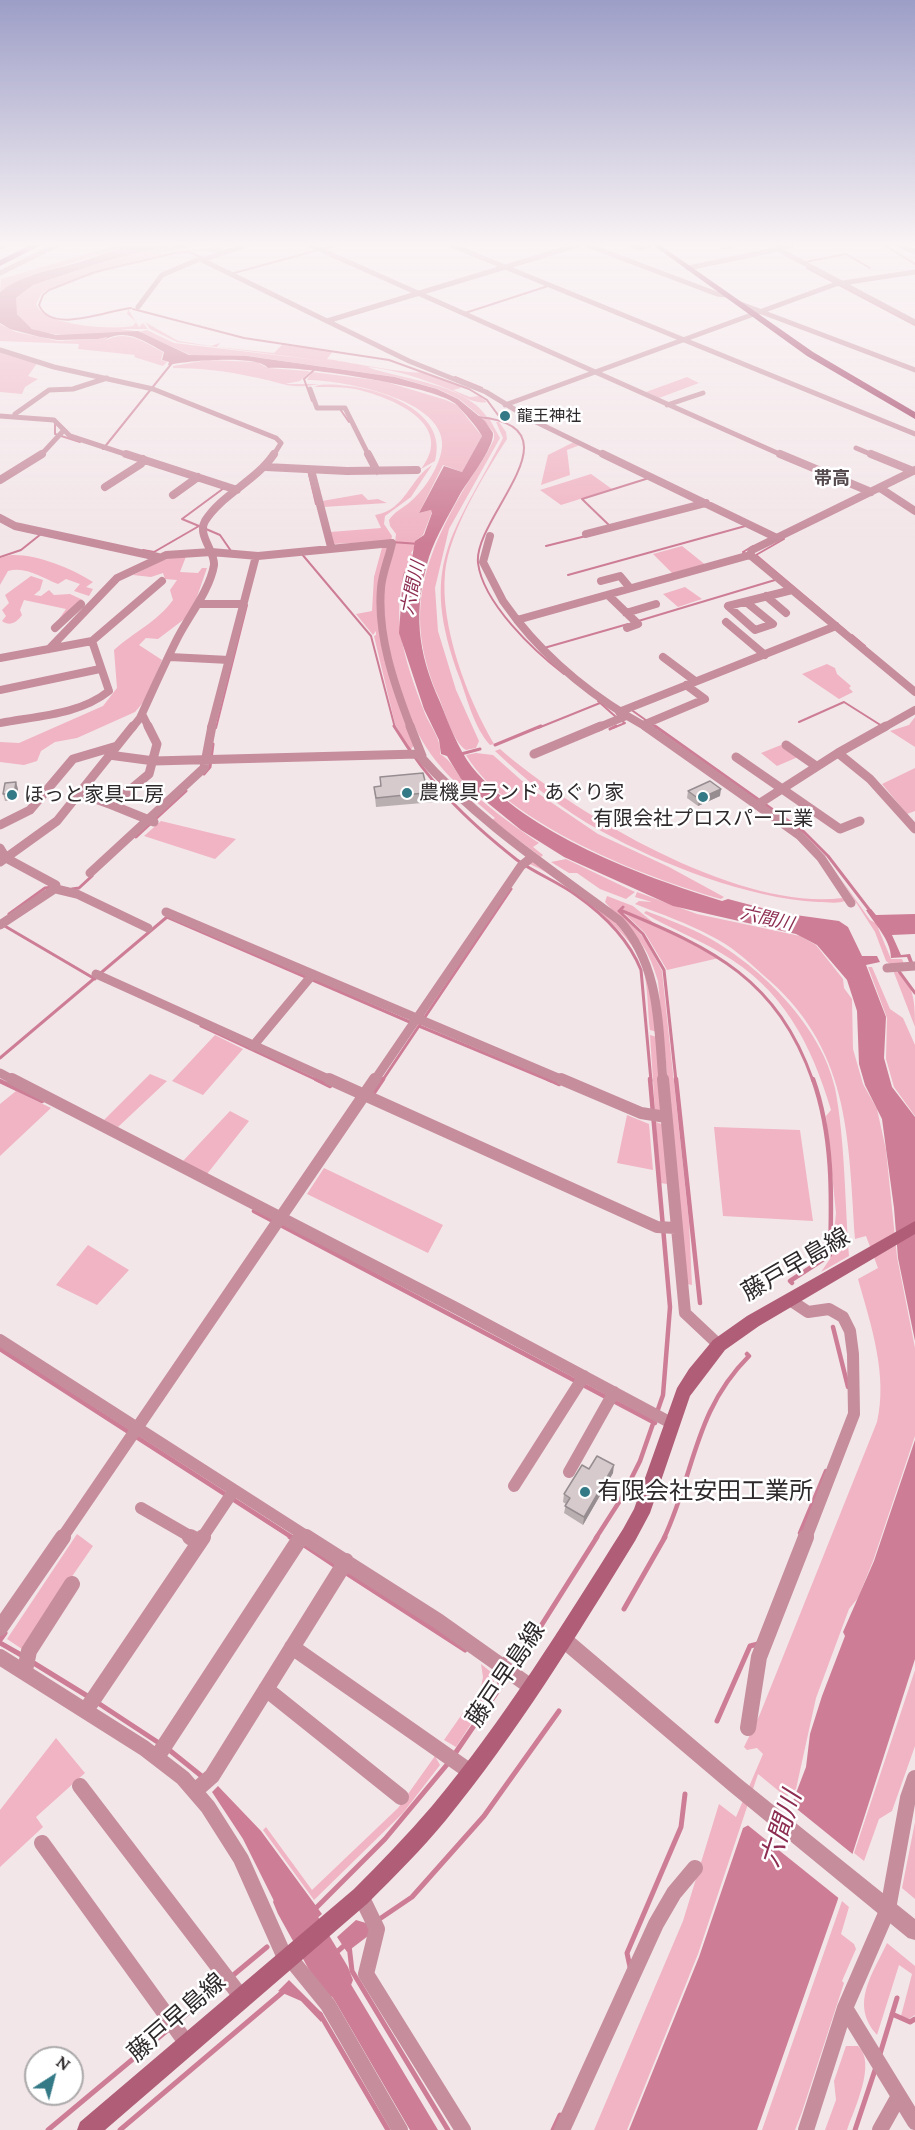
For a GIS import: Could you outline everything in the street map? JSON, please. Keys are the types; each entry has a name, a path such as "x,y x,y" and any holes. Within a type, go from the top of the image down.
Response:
{"main road":[{"path":"798,344 810,354 915,416"},
{"name":"藤戸早島線","path":"88,2130 178,2031 233,1985 291,1956 397,1863 472,1773 563,1639 641,1513 668,1421 689,1383 719,1345 790,1300 915,1227"}],"street":[{"path":"377,344 415,364 476,387 570,439 776,537"},
{"path":"533,344 868,491"},
{"path":"508,404 668,344"},
{"path":"691,344 915,434"},
{"path":"846,344 915,370"},
{"path":"0,350 54,367 151,389 279,439 281,443 266,467 237,490 204,528 214,564 198,604 177,637 170,657 142,714 46,831 3,860"},
{"path":"16,416 15,414 49,390 73,389 107,378"},
{"path":"309,389 317,408 345,408 377,471"},
{"path":"669,404 703,393"},
{"path":"0,416 54,420 60,423 60,433 46,452 0,480"},
{"path":"60,433 237,490"},
{"path":"856,448 914,471"},
{"path":"105,487 142,460"},
{"path":"266,467 417,470"},
{"path":"309,469 330,546"},
{"path":"517,621 748,555 752,550 776,537 868,491 880,488 914,471"},
{"path":"173,495 197,478"},
{"path":"880,488 915,511"},
{"path":"586,534 706,503"},
{"path":"2,522 158,557"},
{"path":"490,537 483,562 498,594 541,650 622,714 648,723 761,803 799,835 821,858 851,903"},
{"path":"49,649 110,583 158,557 175,553 211,552 258,556 330,546 392,543 381,587 382,626 414,755 526,862 613,914 633,935 646,957 654,990 660,1036 657,1116 667,1228 685,1313 719,1345"},
{"path":"748,555 915,692"},
{"path":"90,873 153,821 201,772 210,758 229,660 258,556"},
{"path":"601,580 620,576 630,588"},
{"path":"0,658 92,641 162,581"},
{"path":"746,602 773,624 755,630 728,606 789,590"},
{"path":"608,595 638,624 627,628"},
{"path":"766,596 786,613"},
{"path":"55,628 88,598"},
{"path":"198,604 243,604"},
{"path":"627,613 656,604"},
{"path":"726,622 765,655"},
{"path":"534,754 690,685 833,627"},
{"path":"0,723 88,705 103,698 109,691 92,641"},
{"path":"170,657 229,660"},
{"path":"648,723 705,699 663,657"},
{"path":"0,690 100,669"},
{"path":"761,803 816,766 915,710"},
{"path":"112,805 146,777 154,761 157,744 142,714"},
{"path":"786,745 816,766"},
{"path":"0,825 30,810 73,759 117,746"},
{"path":"838,753 870,779 915,829"},
{"path":"109,754 154,761 414,755"},
{"path":"736,757 779,789 840,829 860,821"},
{"path":"79,793 153,821"},
{"path":"0,848 3,860 56,887 77,894 148,928"},
{"path":"0,1628 526,862"},
{"path":"2,924 56,887"},
{"path":"166,912 417,1022 657,1116"},
{"path":"886,968 915,966"},
{"path":"99,976 364,1099 667,1228"},
{"path":"253,1046 311,977"},
{"path":"0,1073 612,1397 650,1411 668,1421"},
{"path":"748,1728 759,1657 854,1414 855,1387 848,1324 841,1315 830,1310 818,1313 802,1312 790,1300"},
{"path":"0,1340 231,1494 494,1660 531,1687"},
{"path":"514,1486 581,1380"},
{"path":"568,1472 612,1397"},
{"path":"90,1703 231,1494"},
{"path":"141,1508 198,1541"},
{"path":"162,1749 300,1538"},
{"path":"203,1784 343,1566"},
{"path":"26,1662 72,1584"},
{"path":"563,1639 735,1785 915,1931"},
{"path":"291,1647 472,1773"},
{"path":"0,1657 26,1662 162,1749 203,1784 222,1827 291,1956 328,2005 400,2130"},
{"path":"266,1689 401,1797"},
{"path":"806,2130 845,2008 888,1910 915,1778"},
{"path":"80,1786 233,1985"},
{"path":"42,1843 178,2031"},
{"path":"562,2130 645,1948 675,1893 695,1868"},
{"path":"361,1896 375,1924 366,1974 463,2130"},
{"path":"845,2008 915,2122"},
{"path":"880,2130 899,2096"}],"shaded area":[{"path":"79,344 149,344 163,352 161,360 167,362 163,366 134,357 135,355 78,349"},
{"path":"166,344 186,344 325,361 196,344 219,344 217,347 274,353 282,345 333,351 327,359 391,370 420,372 458,385 461,388 453,390 470,397 479,396 487,402 472,401 464,397 487,417 480,416 459,399 438,389 396,377 248,356 193,356","holes":["367,367 408,375 448,389 464,397 432,384"]},
{"path":"0,351 38,362 28,376 38,379 25,387 22,394 0,392"},
{"path":"208,360 257,362 268,368 307,371 310,372 300,381 285,384 319,384 293,386 203,369 173,368 173,366"},
{"path":"312,372 383,381 446,400 457,405 482,436 462,472 443,465 419,513 431,510 432,512 423,535 415,541 416,545 411,553 413,556 400,594 401,634 410,673 424,711 437,737 440,754 450,762 466,786 497,813 539,843 533,847 543,855 541,857 492,820 495,818 440,766 415,727 411,728 391,659 385,624 384,588 396,534 389,520 415,498 428,481 440,457 441,437 432,421 416,408 394,397 369,389 307,380"},
{"path":"687,377 699,383 659,398 646,392"},
{"path":"319,385 357,387 399,400 416,411 430,425 436,441 435,461 421,469 430,453 431,438 425,426 415,415 385,398 369,393 350,388 314,387"},
{"path":"482,418 489,418 500,438 449,529 435,588 438,631 456,690 479,741 476,748 466,750 453,734 429,670 422,643 420,618 422,594 435,545 461,494 494,439 494,433"},
{"path":"496,422 499,422 506,432 507,439 478,486 460,522 453,539 445,573 447,616 451,638 465,684 494,744 490,745 472,714 447,640 442,607 442,578 447,552 456,527 503,438"},
{"path":"574,442 580,445 567,450 570,475 541,485 548,455"},
{"path":"432,465 411,497 385,516 384,524 392,536 391,541 332,544 330,532 381,528 375,515 394,507"},
{"path":"591,474 612,489 561,505 540,490"},
{"path":"362,494 368,500 378,499 387,503 323,507 322,501"},
{"path":"383,544 389,544 382,599 383,642 391,677 414,745 410,751 395,724 374,636 376,631 373,635 356,614 372,611 374,577"},
{"path":"682,546 707,566 673,574 653,554"},
{"path":"187,554 180,572 198,573 202,568 207,568 191,614 158,639 146,638 139,645 162,660 146,699 135,712 77,738 55,742 41,751 37,761 24,765 0,762 0,742 19,743 103,706 117,688 114,650 153,621 173,600 170,590 177,580 165,579 163,573 151,577 133,575 163,560"},
{"path":"11,555 43,559 64,567 93,582 86,587 93,589 89,596 74,591 80,584 66,579 58,584 21,570 8,571 0,585 0,558"},
{"path":"31,576 43,580 40,590 34,595 41,596 49,590 54,595 70,594 83,600 63,619 59,619 66,609 24,600 20,610 22,615 18,620 11,624 5,623 2,621 6,616 2,610 9,603 5,595"},
{"path":"685,587 702,599 678,607 663,594"},
{"path":"827,664 835,668 837,674 851,686 849,688 853,692 839,699 802,674"},
{"path":"915,717 915,747 890,731 909,725"},
{"path":"781,745 798,757 777,766 761,753"},
{"path":"500,749 571,802 614,829 660,853 708,874 755,889 801,898 842,898 845,901 818,902 763,894 706,878 651,856 601,831 559,804 532,784 495,751"},
{"path":"476,753 493,755 530,788 598,834 669,867 724,897 721,899 655,877 581,845 545,825 513,804 486,780 466,755"},
{"path":"915,768 915,811 907,814 882,784"},
{"path":"161,821 236,839 215,859 144,836"},
{"path":"566,859 635,892 626,899 600,889 577,873 569,873 551,862"},
{"path":"533,861 608,913 645,960 657,1032 650,1030 645,974 631,944 588,902 554,877 527,863"},
{"path":"841,879 870,920 876,923 891,959 902,959 904,964 890,964 886,961 875,932"},
{"path":"637,892 697,914 800,936 816,945 843,979 844,988 852,999 853,1049 863,1084 877,1109 886,1150 897,1257 915,1348 915,1436 873,1561 858,1598 849,1609 816,1698 796,1789 786,1797 758,1774 698,1954 627,2130 594,2130 683,1921 719,1804 736,1817 763,1754 757,1748 747,1750 744,1747 760,1714 877,1422 880,1404 876,1350 858,1279 878,1268 866,1236 855,1239 846,1128 839,1094 828,1062 813,1031 791,1002 750,963 725,944 702,931 635,904 639,901 652,902 635,897"},
{"path":"607,896 633,906 655,924 622,910 622,906 618,910 645,939 662,971 689,1222 692,1285 687,1284 658,981 643,946 605,902"},
{"path":"646,911 709,938 749,965 787,1001 803,1021 828,1065 835,1088 841,1128 849,1256 821,1272 832,1256 836,1213 826,1116 831,1110 804,1040 778,1001 743,967 712,948 644,913"},
{"path":"624,913 671,933 719,958 667,970 645,933"},
{"path":"868,967 872,967 890,1009 903,1018 915,1045 915,1116 894,1087 886,1059 887,1018"},
{"path":"893,970 900,974 910,986 914,1002 915,1027"},
{"path":"215,1035 243,1049 203,1095 172,1081"},
{"path":"650,1035 657,1037 661,1110 655,1111"},
{"path":"150,1074 167,1081 118,1127 104,1120"},
{"path":"16,1091 51,1108 0,1156 0,1104"},
{"path":"230,1111 249,1121 207,1174 183,1161"},
{"path":"627,1115 649,1124 653,1170 617,1163"},
{"path":"656,1122 664,1125 667,1184 660,1183"},
{"path":"714,1127 800,1130 813,1221 723,1216"},
{"path":"324,1168 443,1225 428,1253 307,1194"},
{"path":"88,1245 129,1270 97,1305 56,1285"},
{"path":"77,1534 93,1546 22,1649 7,1639"},
{"path":"481,1664 492,1673 495,1687 456,1747 444,1740 481,1687 483,1677"},
{"path":"915,1670 915,1746 892,1811 879,1819 864,1861 854,1853"},
{"path":"56,1738 85,1773 36,1817 43,1827 0,1867 0,1810"},
{"path":"435,1756 440,1765 403,1813 314,1900 263,1830 266,1827 312,1890 398,1808"},
{"path":"915,1822 915,1899 902,1888"},
{"path":"842,1901 849,1907 841,1934 854,1944 856,1949 842,1981 844,1983 802,2112 795,2130 762,2130"},
{"path":"887,1943 915,1966 915,2015 909,2019 901,2016 912,1974 899,1965 877,2035 869,2023 864,2000 870,1978"},
{"path":"846,2046 858,2046 863,2054 865,2075 859,2099 847,2130 825,2130 836,2100 834,2081"}],"water":[{"name":"六間川","path":"149,344 166,344 189,355 247,356 395,377 437,389 458,399 485,421 493,433 492,440 485,456 459,496 432,549 421,595 419,613 422,648 432,683 450,727 467,760 495,791 523,813 587,850 656,879 722,901 728,899 781,913 839,921 848,927 862,956 877,956 880,962 866,965 886,1017 884,1058 892,1087 915,1117 915,1341 898,1258 882,1119 865,1085 859,1064 857,1011 847,980 817,945 796,934 673,906 564,857 521,830 489,804 461,779 447,756 441,754 439,740 424,709 399,633 403,575 412,558 415,541 424,535 432,513 431,510 419,513 444,466 462,472 482,436 476,427 457,405 445,398 397,384 335,373 268,368 250,361 204,360 168,365 169,362 162,360 164,352"},
{"path":"871,909 876,915 915,914 915,934 892,935 901,955 910,954 913,962 909,962 907,957 891,958 885,938 866,910"},
{"name":"六間川","path":"915,1440 915,1659 837,1902 757,2130 629,2130 699,1957 743,1828 793,1801 806,1767 810,1734 845,1636 843,1632 874,1561"},
{"path":"218,1786 261,1831 322,1914 293,1939 243,1839 212,1792"},
{"path":"356,1920 366,1923 370,1929 368,1936 347,1952 337,1937"},
{"path":"331,1951 438,2130 410,2130 335,2001 309,1964 323,1952"},
{"path":"289,1980 323,2014 321,2022 301,2001 278,1991"}],"pier":[{"path":"787,1801 855,1856 841,1900 745,1823"}],"building":[{"path":"423,773 425,781 431,781 434,792 376,798 374,787 381,786 380,777"},
{"path":"710,781 721,789 699,799 688,791"},
{"path":"16,782 14,794 3,794 5,783"},
{"name":"有限会社安田工業所","path":"597,1456 614,1465 584,1517 565,1506 570,1498 564,1494 582,1465 589,1469"}],"waterway":[{"path":"286,344 389,360 469,389 487,400 501,419"},
{"path":"103,449 172,363"},
{"path":"312,401 304,379 314,370"},
{"path":"455,377 482,388"},
{"path":"340,409 349,422"},
{"path":"478,417 508,424 522,437 523,455 516,476 481,544 478,563 482,578 499,610 539,653 564,674"},
{"path":"55,424 55,434 80,442"},
{"path":"308,470 316,504"},
{"path":"612,528 582,499 649,478"},
{"path":"199,526 182,519 224,488 222,487"},
{"path":"568,575 749,525"},
{"path":"143,550 154,552 199,526"},
{"path":"199,526 220,535 231,551"},
{"path":"0,557 21,550 41,534"},
{"path":"546,546 586,536"},
{"path":"780,538 784,539 756,555 846,631"},
{"path":"391,542 420,544"},
{"path":"747,556 743,552 753,546"},
{"path":"301,553 371,636 395,727"},
{"path":"635,622 775,580"},
{"path":"216,728 247,605"},
{"path":"544,648 628,624"},
{"path":"852,635 865,646"},
{"path":"598,701 616,717"},
{"path":"799,722 844,702 882,726"},
{"path":"538,728 600,703"},
{"path":"633,711 657,728"},
{"path":"613,728 625,723 622,721"},
{"path":"495,745 541,726"},
{"path":"610,729 616,726"},
{"path":"655,726 804,832 828,856 871,912"},
{"path":"395,727 435,783 464,815 517,860 586,902 605,919 630,948 641,970 651,1081"},
{"path":"204,774 210,767 213,744"},
{"path":"461,754 480,749"},
{"path":"136,837 186,791"},
{"path":"72,889 79,888 92,876"},
{"path":"9,914 45,888 53,887"},
{"path":"382,1081 511,889"},
{"path":"620,910 623,907"},
{"path":"620,910 654,924 713,954 761,992 781,1017 798,1046 813,1081"},
{"path":"620,910 643,934 664,970 676,1081"},
{"path":"94,979 167,917 412,1023"},
{"path":"3,925 94,979"},
{"path":"898,970 915,993"},
{"path":"0,1058 94,979"},
{"path":"201,1026 319,1081"},
{"path":"419,1026 551,1081"},
{"path":"316,1079 330,1086"},
{"path":"371,1097 383,1079"},
{"path":"548,1079 559,1084"},
{"path":"650,1079 670,1307 663,1395 654,1422"},
{"path":"676,1079 700,1303"},
{"path":"792,1283 790,1281 830,1255 831,1188 828,1144 820,1100 813,1079"},
{"path":"0,1081 42,1101"},
{"path":"254,1211 654,1422"},
{"path":"833,1327 848,1387"},
{"path":"0,1349 293,1538"},
{"path":"664,1538 706,1420 731,1377 749,1356 747,1354"},
{"path":"596,1538 621,1499 640,1461 654,1422"},
{"path":"800,1533 826,1471"},
{"path":"290,1537 294,1539"},
{"path":"503,1661 508,1655 522,1656 597,1537"},
{"path":"624,1609 665,1537"},
{"path":"301,1543 337,1567"},
{"path":"343,1571 465,1650"},
{"path":"0,1640 5,1633"},
{"path":"0,1643 23,1656"},
{"path":"717,1721 750,1646 758,1644"},
{"path":"32,1662 89,1697"},
{"path":"454,1755 501,1686 496,1673 499,1668"},
{"path":"95,1701 162,1745"},
{"path":"378,1920 412,1897 484,1816 559,1711"},
{"path":"168,1749 204,1778"},
{"path":"314,1910 385,1839 450,1761"},
{"path":"630,1967 627,1953 681,1827 685,1794"},
{"path":"290,1902 335,1980"},
{"path":"331,1957 346,1944"},
{"path":"349,1945 352,1971 448,2130"},
{"path":"231,1977 267,1947"},
{"path":"176,2023 225,1982"},
{"path":"120,2130 284,1991"},
{"path":"892,2014 897,1998"},
{"path":"320,2014 388,2130"},
{"path":"880,2054 892,2014"},
{"path":"892,2014 910,2022 915,2019"},
{"path":"48,2130 170,2028"},
{"path":"855,2130 876,2067"},
{"path":"553,2130 560,2115"}],"place":[{"name":"龍王神社","path":"505,416"},
{"name":"農機具ランド あぐり家","path":"407,793"},
{"name":"ほっと家具工房","path":"12,795"},
{"name":"有限会社プロスパー工業","path":"703,797"},
{"name":"有限会社安田工業所","path":"585,1492"}],"district":[{"name":"帯高","path":"832,479"}]}
